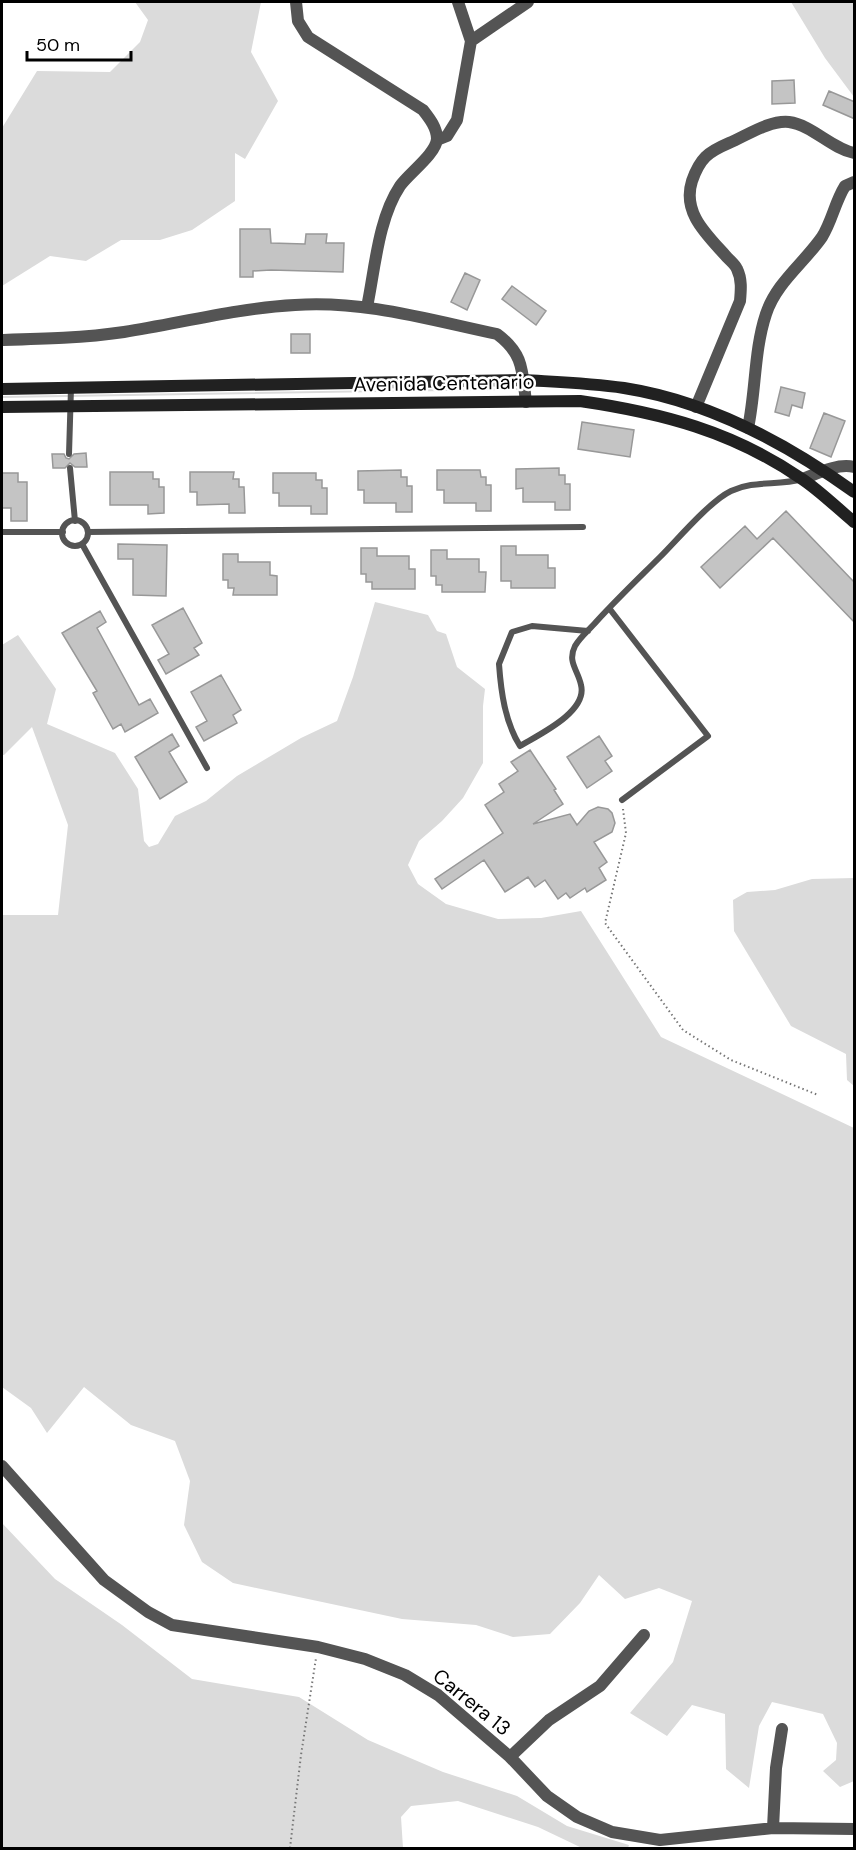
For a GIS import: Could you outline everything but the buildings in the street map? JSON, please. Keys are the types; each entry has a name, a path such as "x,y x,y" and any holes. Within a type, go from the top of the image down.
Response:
{"main road":[{"path":"2,388 524,380 582,382 626,388 676,400 748,428 824,471 854,492"},
{"name":"Avenida Centenario","path":"2,406 580,401 670,417 722,435 756,451 803,479 855,522"}],"street":[{"path":"296,2 298,21 308,37 423,110 433,123 437,140 433,150 400,186 386,213 367,307"},
{"path":"437,140 447,136 457,120 471,41 458,2"},
{"path":"471,41 528,2"},
{"path":"696,407 740,301 741,284 737,269 697,223 691,208 689,189 697,168 709,152 773,124 786,122 796,123 845,151 855,153"},
{"path":"748,428 758,348 766,315 778,289 823,235 845,186 855,182"},
{"path":"2,340 48,339 121,332 285,305 328,304 367,307 497,334 511,345 519,359 526,402"},
{"path":"803,479 846,465 855,467"},
{"name":"Carrera 13","path":"2,1466 104,1580 148,1612 172,1625 318,1647 365,1659 405,1675 438,1695 510,1757 548,1796 577,1818 612,1832 660,1840 773,1828 855,1829"},
{"path":"510,1757 549,1720 600,1686 644,1635"},
{"path":"773,1828 776,1768 782,1728"}],"lane":[{"path":"69,454 71,388"},
{"path":"70,468 75,521"},
{"path":"588,631 532,626 512,632 499,664 511,732 520,746 564,719 581,697 582,686 572,665 571,654 577,643 719,497 747,484 793,482 803,479"},
{"path":"75,521 83,523 88,532 82,544 75,546 63,538 63,532 66,525 75,521"},
{"path":"88,532 584,527"},
{"path":"2,532 63,532"},
{"path":"82,544 207,768"},
{"path":"609,608 708,736 622,800"}],"path":[{"path":"622,800 626,833 605,923 683,1030 731,1060 818,1095"},
{"path":"290,1848 301,1755 318,1647"}],"shaded area":[{"path":"135,2 261,2 251,52 278,101 245,159 235,153 235,201 192,230 160,240 121,240 86,261 50,256 2,286 2,128 37,71 110,72 140,42 148,20"},
{"path":"791,2 854,2 854,97 825,58"},
{"path":"519,388 518,390 2,398 2,396"},
{"path":"375,602 428,615 437,631 446,634 457,667 485,689 483,763 463,798 419,841 408,865 418,884 446,904 498,919 541,918 581,911 661,1037 854,1128 854,1781 840,1787 823,1771 836,1760 837,1743 823,1714 772,1702 759,1726 749,1788 726,1769 725,1714 692,1705 667,1736 630,1713 673,1662 692,1601 659,1588 625,1599 599,1575 580,1603 550,1634 513,1637 476,1625 402,1619 233,1583 202,1562 184,1525 190,1481 175,1441 131,1425 84,1387 47,1433 31,1408 2,1387 2,915 58,915 68,825 32,727 2,755 2,645 18,635 56,689 47,724 115,753 138,789 144,841 149,847 158,844 175,816 206,801 237,776 301,738 337,721 353,677"},
{"path":"854,878 854,1086 847,1080 846,1054 791,1026 734,931 733,900 747,892 775,890 812,879"},
{"path":"2,1523 55,1579 122,1625 192,1679 299,1697 368,1740 443,1772 517,1796 567,1826 629,1845 628,1848 582,1848 538,1827 458,1801 411,1806 401,1817 403,1848 2,1848"}]}
